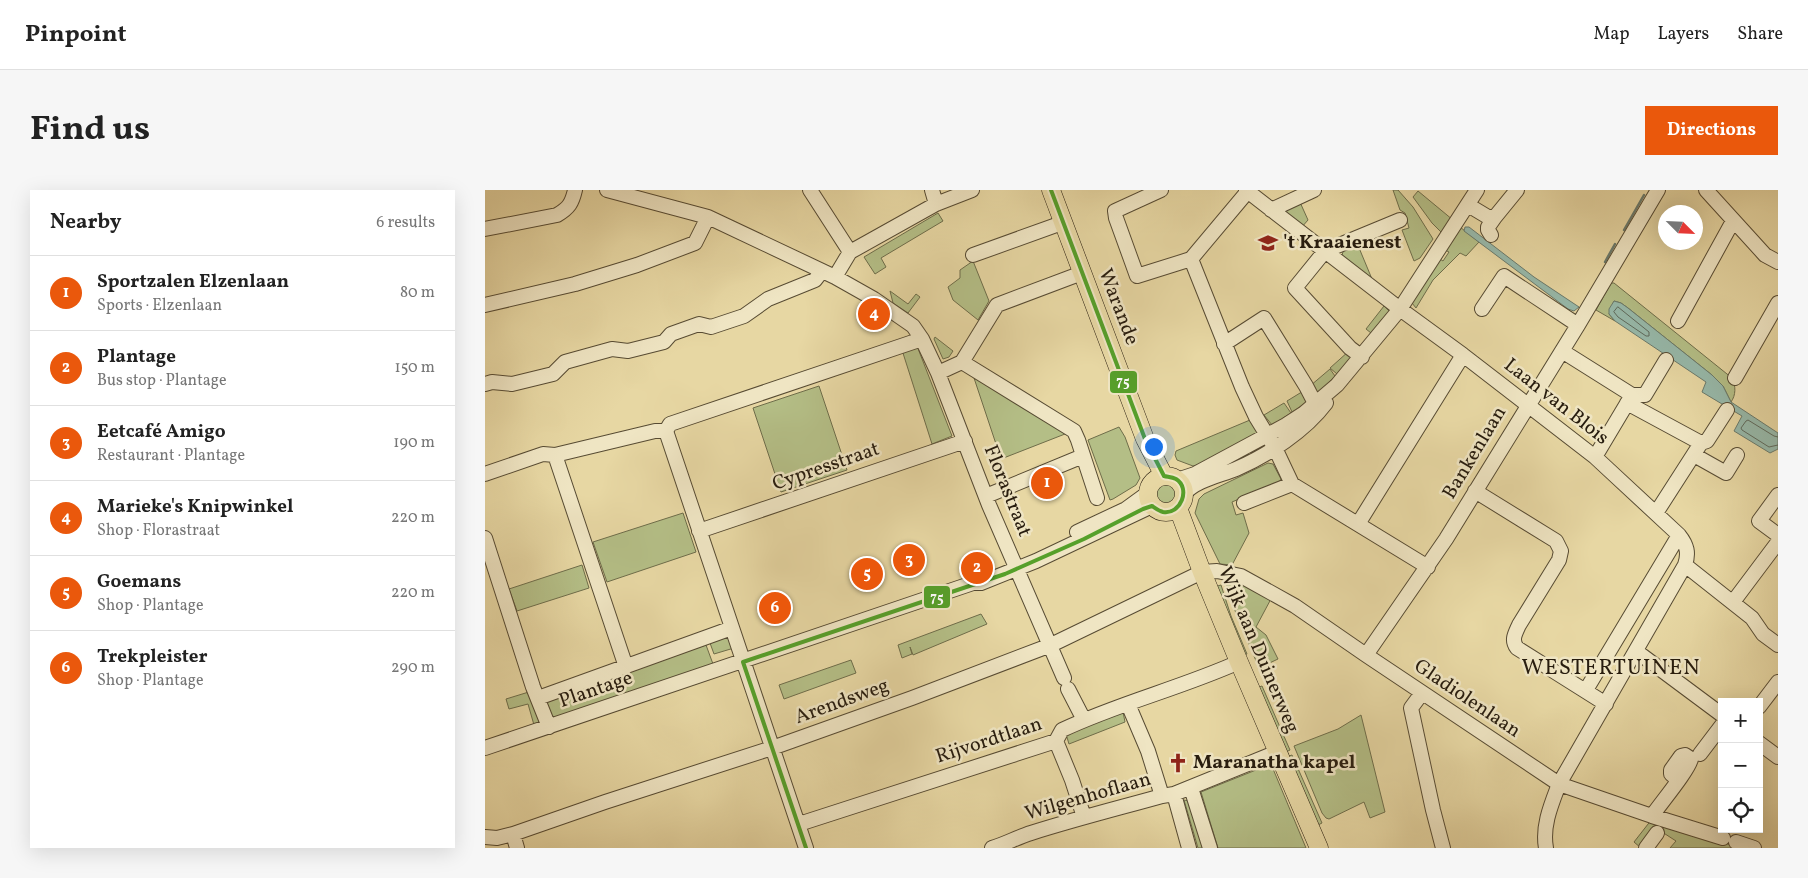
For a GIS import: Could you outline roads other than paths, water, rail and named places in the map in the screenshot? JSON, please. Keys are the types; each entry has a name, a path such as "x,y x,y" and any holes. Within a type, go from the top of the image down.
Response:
{"main road":[{"name":"Warande","path":"1051,190 1166,493"},
{"name":"Wijk aan Duinerweg","path":"1166,493 1194,551 1239,662 1319,848"}],"street":[{"path":"485,229 557,214 571,205 575,190"},
{"name":"Florastraat","path":"607,190 708,218 835,277 874,299 913,326 922,339 938,373 986,496 1066,684 1084,720"},
{"path":"810,190 850,252"},
{"path":"932,190 936,204"},
{"path":"835,277 850,252 936,204 972,190"},
{"path":"1161,190 1115,211 1115,218 1137,276 1191,259 1247,191"},
{"path":"1271,210 1314,190"},
{"path":"1401,309 1477,190"},
{"path":"1491,235 1488,226 1517,190"},
{"name":"Bankenlaan","path":"1366,655 1428,567 1578,325 1658,190"},
{"path":"1706,190 1765,255 1778,262"},
{"name":"Laan van Blois","path":"1247,191 1595,457 1679,535"},
{"path":"1467,205 1488,217 1495,216"},
{"path":"485,305 575,284 637,265 695,243 708,218"},
{"path":"1362,357 1350,348 1295,288 1325,251 1400,220"},
{"path":"1678,321 1733,221"},
{"path":"973,255 1062,223"},
{"path":"1191,259 1224,344 1256,417 1275,448 1292,484 1428,567"},
{"path":"485,384 492,382 512,384 553,374 565,362 612,349 629,351 664,342 671,334 699,324 711,327 744,316 768,299 815,280 822,271"},
{"path":"938,373 962,362 997,305 1082,273"},
{"path":"1483,309 1504,276 1578,325"},
{"path":"1735,378 1778,303"},
{"name":"Plantage","path":"1166,493 1195,485 1255,460 1275,448 1337,386 1401,309"},
{"path":"1224,344 1264,318 1306,386 1317,408"},
{"path":"806,848 666,431 670,424 922,339"},
{"path":"1562,351 1630,399 1726,473 1737,455"},
{"path":"1359,524 1463,355"},
{"path":"1595,457 1630,399 1645,395 1666,360"},
{"path":"962,362 1074,431 1097,498"},
{"name":"Plantage","path":"485,748 976,583 981,583 1036,561 1166,493 1195,474 1317,408"},
{"path":"1656,513 1697,449 1707,440 1727,410"},
{"path":"485,474 543,454 555,455 655,431 666,431"},
{"name":"Cypresstraat","path":"699,531 965,441"},
{"path":"555,455 626,667"},
{"path":"986,496 1083,456"},
{"path":"1244,503 1292,484"},
{"path":"1475,491 1556,541 1561,551 1559,560 1519,625 1514,635 1513,643 1517,648 1606,704"},
{"path":"1778,495 1759,521 1778,535"},
{"path":"1546,848 1544,839 1547,815 1559,784 1688,558 1688,549 1679,535 1586,690"},
{"path":"485,538 549,727"},
{"path":"1733,602 1778,542"},
{"path":"1685,565 1752,618 1763,634 1778,645"},
{"name":"Gladiolenlaan","path":"1202,572 1217,571 1241,576 1295,606 1559,784 1651,816 1754,848"},
{"name":"Arendsweg","path":"485,837 497,838 513,834 772,748 912,698 1051,645 1202,572"},
{"name":"Plantage","path":"538,698 733,628"},
{"path":"1636,651 1718,712"},
{"name":"Rijvordtlaan","path":"799,824 1057,741 1061,730 1084,720 1239,662"},
{"path":"1763,702 1778,682"},
{"path":"1422,693 1411,708 1443,848"},
{"path":"1128,704 1189,848"},
{"path":"1700,754 1718,730"},
{"path":"1057,741 1084,817"},
{"path":"1763,746 1778,757"},
{"name":"Wilgenhoflaan","path":"992,848 1017,844 1029,834 1191,788 1270,755 1281,756"},
{"path":"1651,816 1678,780"},
{"path":"1191,788 1210,848"},
{"path":"1646,848 1657,833"},
{"path":"513,834 517,848"}],"water":[{"path":"1465,227 1469,227 1534,277 1579,307 1574,311 1568,309 1464,231"},
{"path":"1614,301 1628,308 1712,375 1723,386 1731,402 1778,433 1778,449 1770,453 1734,431 1742,416 1702,392 1706,382 1615,321 1609,314 1609,309"}],"waterway":[{"path":"1624,230 1644,195"},
{"path":"1605,262 1615,244"}],"place":[{"name":"'t Kraaienest","path":"1268,243"},
{"name":"Marieke's Knipwinkel","path":"874,314"},
{"name":"Sportzalen Elzenlaan","path":"1047,483"},
{"name":"Eetcafé Amigo","path":"909,560"},
{"name":"Plantage","path":"977,568"},
{"name":"Goemans","path":"867,574"},
{"name":"Trekpleister","path":"775,608"},
{"name":"Maranatha kapel","path":"1178,763"}],"district":[{"name":"WESTERTUINEN","path":"1611,668"}]}
